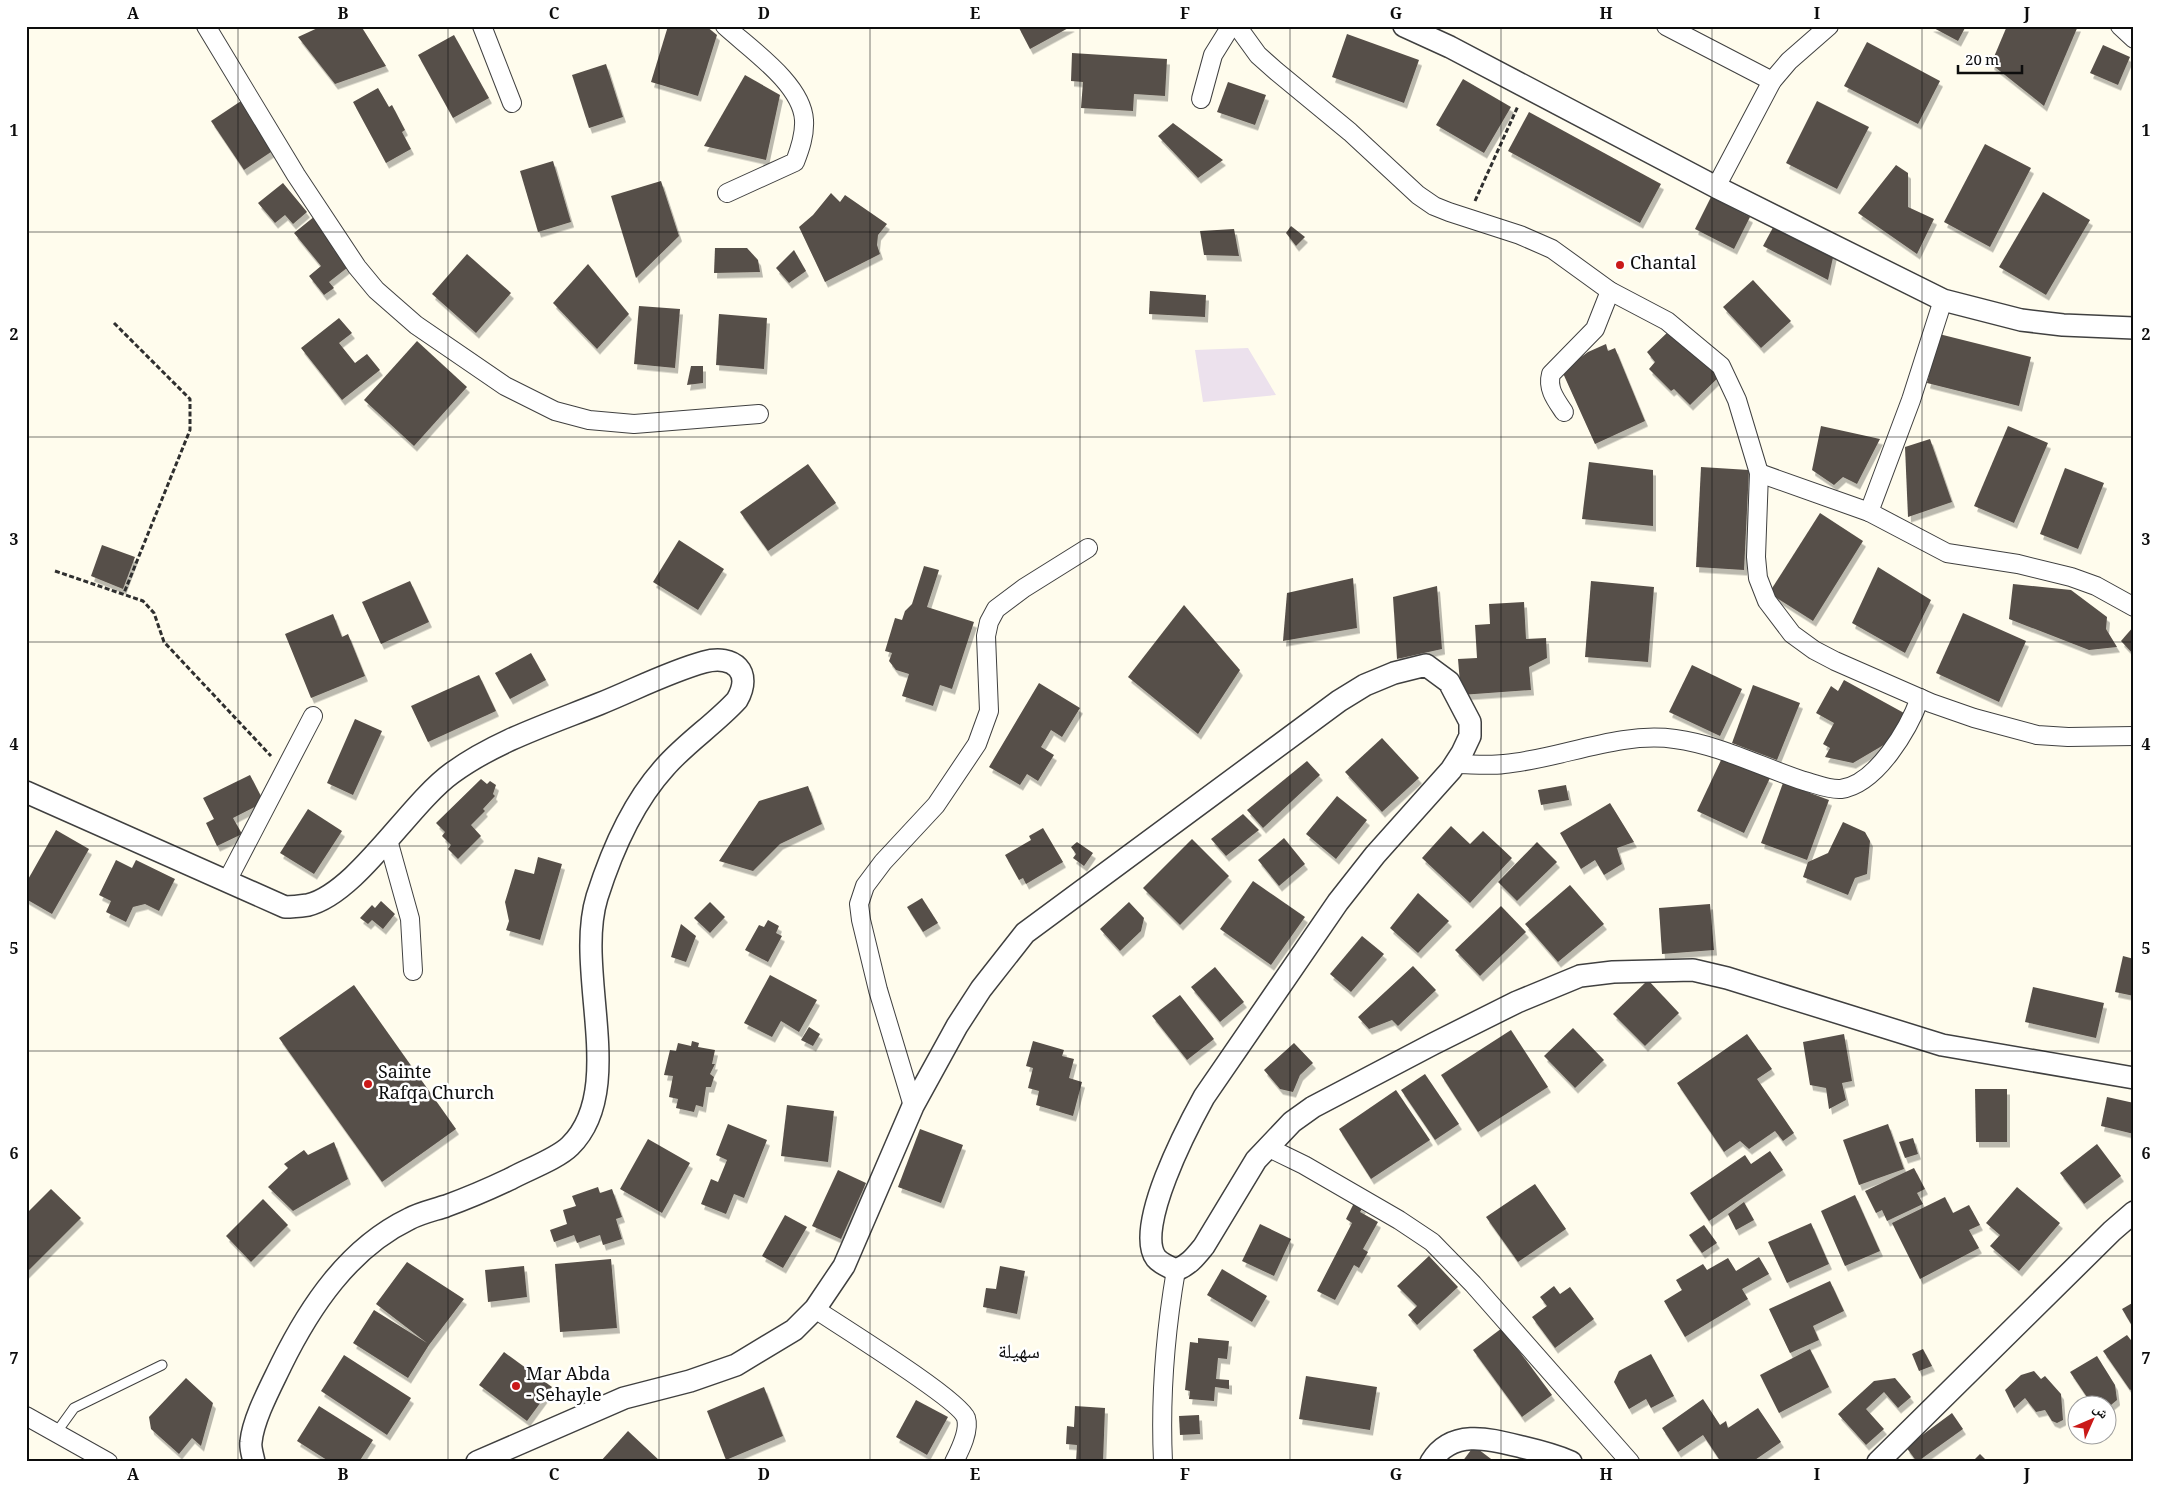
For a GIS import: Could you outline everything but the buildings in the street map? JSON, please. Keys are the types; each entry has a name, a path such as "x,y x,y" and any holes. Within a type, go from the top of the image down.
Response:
{"street":[{"path":"206,26 296,176 357,267 376,290 416,325 505,386 555,411 589,420 634,424 758,414"},
{"path":"482,26 512,103"},
{"path":"725,26 787,82 799,101 804,120 802,142 795,162 727,193"},
{"path":"1201,100 1213,56 1231,26"},
{"path":"1236,26 1258,54 1276,72 1350,132 1418,195 1434,206 1468,216 1552,249 1610,291 1667,321 1721,366 1737,400 1759,473 1756,557 1758,578 1767,601 1792,634 1814,650 1920,698 1974,718 2037,735 2077,737 2134,736"},
{"path":"1404,26 1450,47 1716,187 1943,300 2021,320 2063,325 2134,328"},
{"path":"1666,26 1772,81"},
{"path":"1716,187 1772,81 1796,54 1829,26"},
{"path":"2120,26 2134,39"},
{"path":"1564,412 1551,391 1549,383 1551,374 1595,329 1610,291"},
{"path":"1869,512 1911,400 1943,300"},
{"path":"1759,473 1869,512 1948,552 2018,564 2072,577 2096,586 2134,607"},
{"path":"913,1106 867,947 859,904 865,886 883,862 936,805 977,744 989,711 986,636 989,622 996,609 1024,588 1088,548"},
{"path":"26,792 285,907 309,905 341,886 388,840 421,801 452,773 507,740 702,663 724,660 734,664 740,671 744,689 737,700 664,767 639,802 613,854 596,900 591,945 598,1058 597,1097 591,1115 581,1132 569,1148 494,1186 410,1218 383,1234 354,1257 334,1280 291,1344 263,1403 251,1443 254,1462"},
{"path":"477,1462 624,1398 690,1381 736,1364 794,1330 815,1309 844,1266 913,1106 957,1026 981,989 1025,933 1338,701 1365,685 1394,673 1426,665 1449,682 1470,722 1470,736 1455,764 1375,855 1338,902 1225,1066 1196,1113 1157,1200 1152,1227 1151,1246 1156,1258 1176,1270"},
{"path":"1455,764 1504,764 1647,737 1675,739 1713,746 1780,773 1828,788 1842,789 1868,775 1898,744 1920,698"},
{"path":"227,881 313,716"},
{"path":"388,840 410,919 413,971"},
{"path":"1176,1270 1186,1266 1204,1246 1236,1190 1266,1147 1292,1122 1313,1108 1433,1044 1517,1002 1580,976 1613,972 1693,970 1727,978 1942,1045 2134,1078"},
{"path":"1266,1147 1304,1165 1400,1220 1432,1242 1473,1284 1630,1462"},
{"path":"1878,1462 2112,1231 2134,1212"},
{"path":"1163,1462 1161,1408 1169,1312 1176,1270"},
{"path":"815,1309 935,1389 959,1408 966,1419 966,1433 954,1462"},
{"path":"26,1416 108,1462"},
{"path":"1431,1462 1448,1444 1474,1437 1495,1440 1571,1462"}],"lane":[{"path":"56,1433 74,1408 162,1366"}],"path":[{"path":"1468,216 1526,88"},
{"path":"114,322 190,399 190,430 124,593"},
{"path":"55,571 143,601 154,613 164,642 284,770"}],"shaded area":[{"path":"1248,348 1276,395 1203,402 1195,350"}],"place":[{"name":"Chantal","path":"1620,265"},
{"name":"Sainte Rafqa Church","path":"368,1084"},
{"name":"Mar Abda - Sehayle","path":"516,1386"}],"district":[{"name":"سهيلة","path":"1019,1354"}]}
